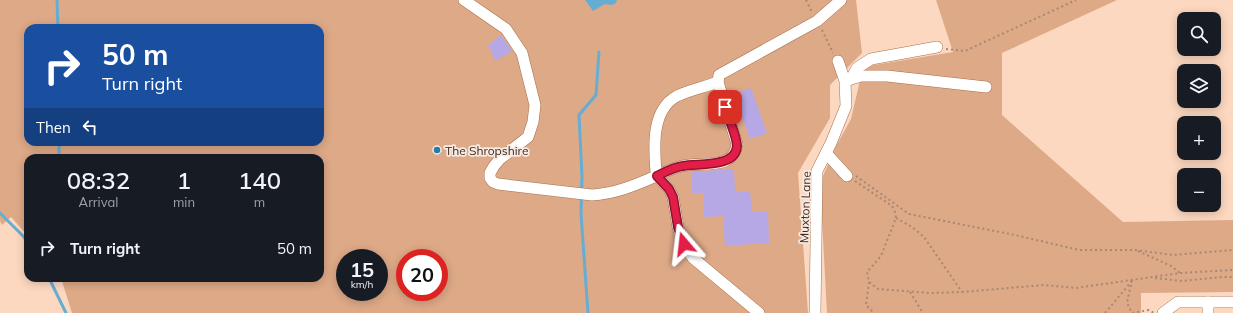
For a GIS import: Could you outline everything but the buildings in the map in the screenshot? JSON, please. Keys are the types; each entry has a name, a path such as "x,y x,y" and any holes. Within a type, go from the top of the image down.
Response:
{"street":[{"path":"464,0 506,29 522,53 535,105 533,122 528,137 500,159 490,173 490,178 493,182 498,184 592,195 609,193 682,166 725,161 733,156 736,151 737,144 718,82 720,75 817,21 841,0"},
{"path":"848,80 857,68 871,59 937,47"},
{"name":"Muxton Lane","path":"815,313 817,171 831,143 846,106 848,80 838,61"},
{"path":"848,80 862,76 887,76 986,87"},
{"path":"718,82 677,96 664,108 658,119 654,139 656,172 657,176 669,189 673,197 678,227 684,244 693,258 759,313"},
{"path":"826,153 850,175"},
{"path":"1163,313 1178,302 1212,306 1233,302"}],"path":[{"path":"937,47 965,51 1076,0"},
{"path":"850,175 892,206 895,212 896,218 881,256 867,272 869,282 866,305 874,313"},
{"path":"850,175 909,214 1015,235 1079,250 1135,250 1173,255 1233,250"},
{"path":"896,218 912,227 924,237 962,292"},
{"path":"1135,250 1171,266 1180,273"},
{"path":"869,282 878,289 962,292 1044,285 1076,288 1180,273 1233,270"},
{"path":"1152,277 1182,282 1233,277"},
{"path":"1105,313 1132,280"},
{"path":"1132,280 1127,303 1132,313 1149,310 1154,313"},
{"path":"910,291 923,313"}],"shaded area":[{"name":"The Shropshire","path":"0,0 856,0 862,53 830,85 830,118 798,173 808,313 72,313 62,282 324,282 324,154 24,154 24,232 11,217 2,225 0,221"},
{"path":"936,0 1117,0 1002,53 1002,115 1123,222 1233,220 1233,292 1141,293 1141,313 827,313 820,183 835,148 851,119 861,76 868,66 953,52"}],"water":[{"path":"585,0 617,0 616,3 612,5 605,4 593,11"}],"waterway":[{"path":"57,0 58,24"},
{"path":"588,313 581,214 582,177 579,115 596,95 599,52"},
{"path":"59,146 59,154"},
{"path":"0,213 24,237"},
{"path":"51,282 66,313"}],"place":[{"name":"The Shropshire","path":"437,150"}],"route":[{"path":"684,244 678,227 673,197 669,189 657,176 682,166 725,161 733,156 736,151 737,144 725,107"}]}
